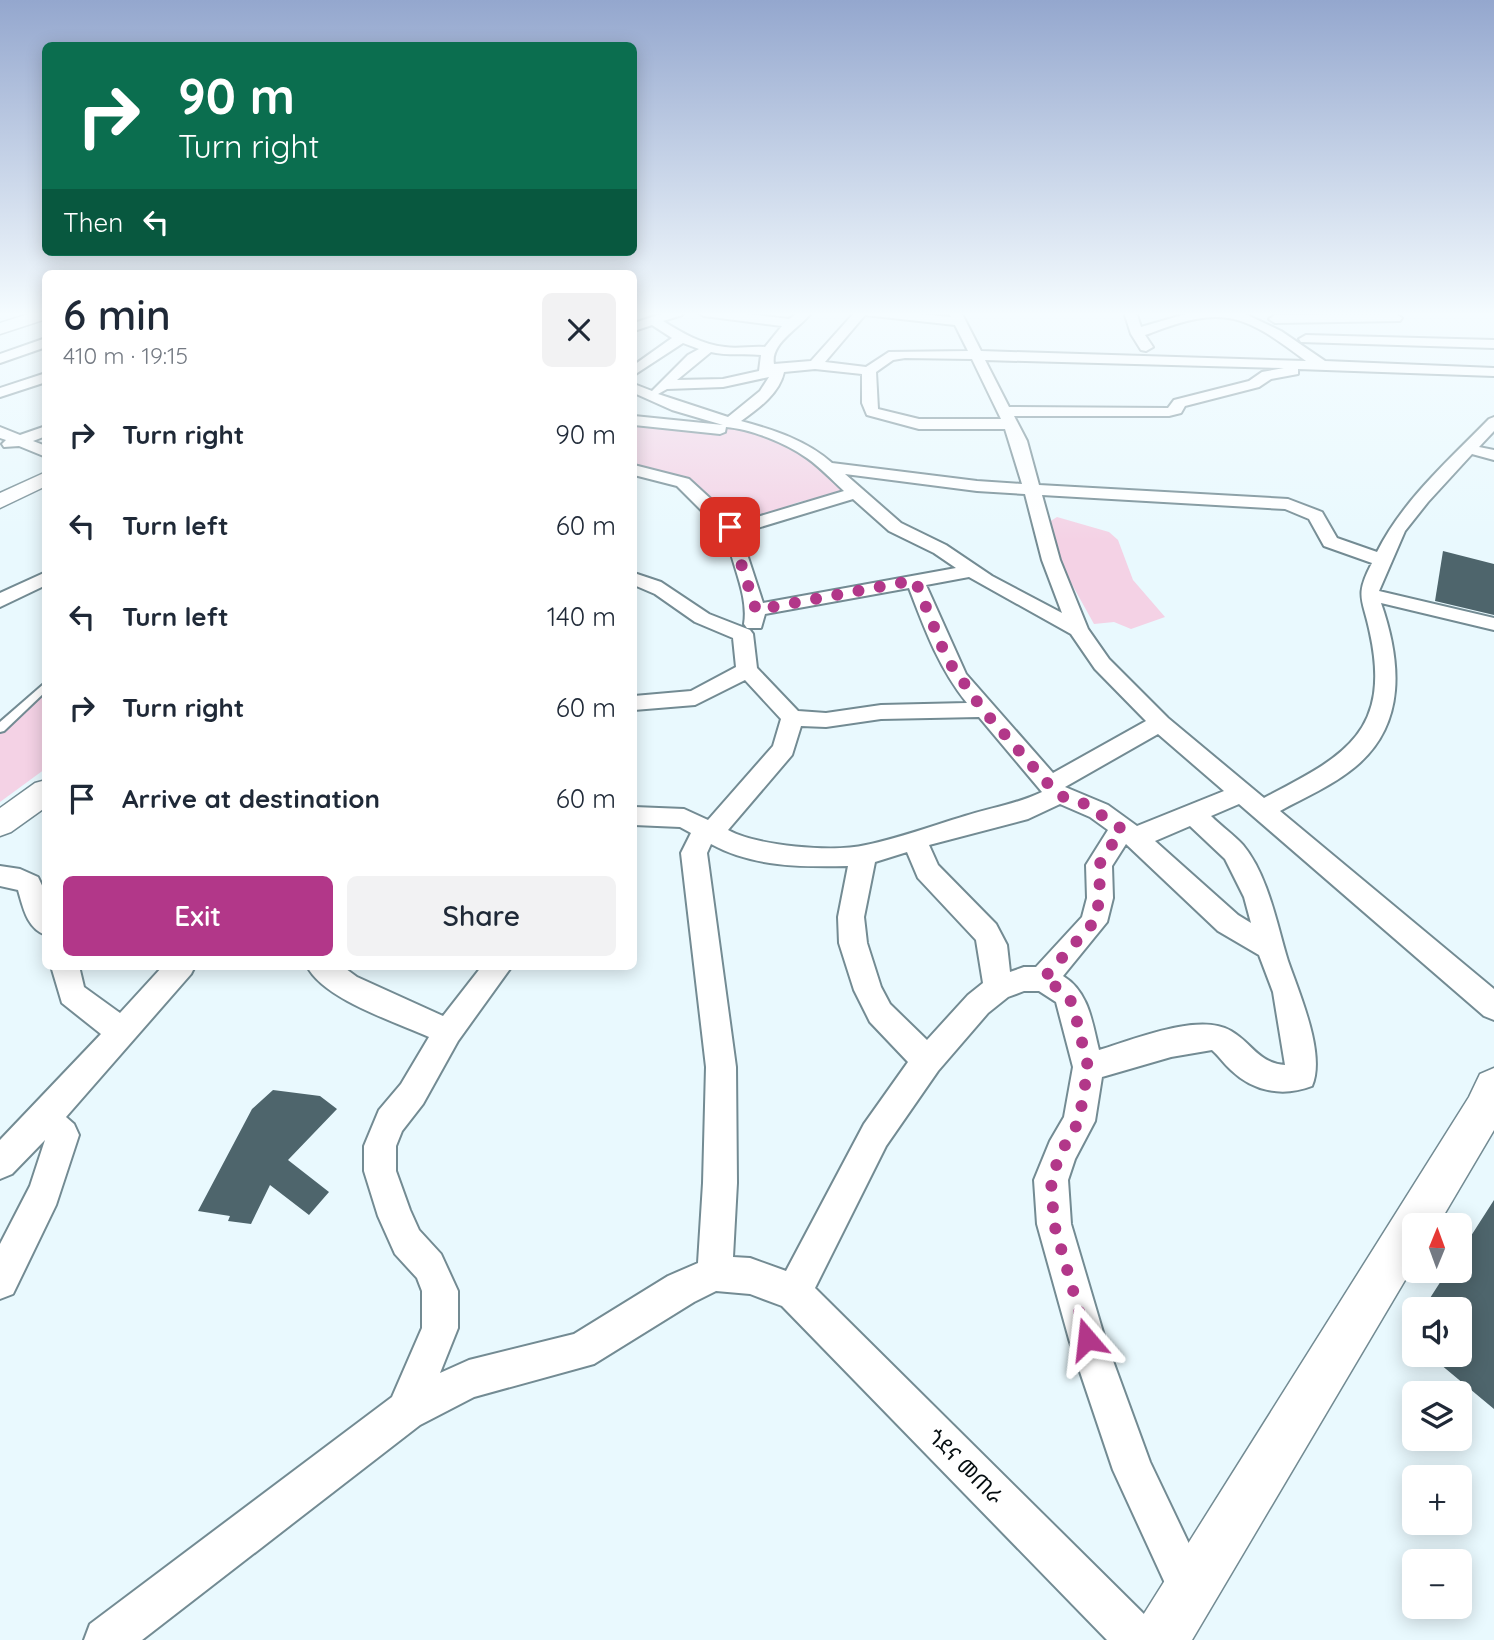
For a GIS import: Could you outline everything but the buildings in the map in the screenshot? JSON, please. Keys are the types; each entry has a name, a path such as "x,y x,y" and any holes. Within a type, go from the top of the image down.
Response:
{"street":[{"path":"649,397 661,389"},
{"path":"637,421 705,429 737,425 769,389"},
{"path":"869,389 872,412 919,424 1008,417 1169,412 1176,410 1179,403 1185,400 1234,389"},
{"path":"994,389 1019,441 1051,560 1078,630 1101,664 1160,723 1494,1007"},
{"path":"637,390 649,397 800,447 895,527 940,549 972,571 1078,630"},
{"path":"1264,809 1359,751 1382,712 1388,678 1385,644 1369,594 1382,560 1397,530 1422,498 1494,422"},
{"path":"0,432 42,450"},
{"path":"0,449 42,432"},
{"path":"1469,449 1494,455"},
{"path":"827,467 1032,490 1288,504 1316,516 1331,542 1382,560"},
{"path":"637,471 683,482 724,523 735,528 854,493"},
{"path":"0,501 42,480"},
{"path":"735,528 738,554 756,610 755,623 743,635"},
{"path":"756,610 972,571"},
{"path":"0,601 42,579"},
{"path":"637,580 666,590 695,614 723,629 743,635"},
{"path":"915,580 947,659 983,710 1054,790 1092,807 1127,832 1228,923 1271,948"},
{"path":"1369,594 1494,624"},
{"path":"743,635 747,670 792,719 826,720 881,712 983,710"},
{"path":"637,703 695,698 747,670"},
{"path":"715,1273 720,1183 721,1067 694,853 701,837 711,833 784,749 792,719"},
{"path":"637,816 676,816 736,846 794,857 863,856 972,823 1019,813 1160,723"},
{"path":"1127,832 1148,834 1243,792"},
{"path":"0,824 42,794"},
{"path":"1088,1067 1195,1039 1214,1037 1228,1045 1243,1062 1274,1080 1289,1080 1301,1076 1300,1057 1287,992 1257,897 1234,853 1193,814"},
{"path":"1043,979 1094,922 1100,898 1099,865 1127,832"},
{"path":"915,841 927,871 986,932 993,946 998,988"},
{"path":"863,856 851,917 853,943 868,990 880,1013 927,1061"},
{"path":"0,876 20,879 29,884 42,918"},
{"path":"66,970 72,993 122,1032"},
{"path":"0,1163 45,1118 177,970"},
{"path":"326,970 346,986 448,1032"},
{"path":"406,1411 440,1328 440,1291 429,1266 407,1242 395,1216 380,1171 380,1146 390,1121 412,1094 448,1032 495,970"},
{"path":"106,1640 406,1411 469,1379 582,1351 681,1289 715,1273 750,1276 794,1293 875,1135 927,1061 978,1004 998,988 1024,979 1043,979 1066,993 1073,1005 1088,1067 1079,1121 1061,1152 1051,1180 1054,1224 1087,1339 1133,1469 1190,1590"},
{"path":"1160,1640 1490,1105"},
{"path":"0,1281 44,1193 63,1135 45,1118"},
{"name":"ጎደና መጠራ","path":"794,1293 1138,1640"}],"lane":[{"path":"0,728 42,689"}],"shaded area":[{"path":"637,420 743,430 785,440 810,453 846,491 799,502 749,520 732,521 686,477 637,467"},
{"path":"1057,517 1109,532 1118,540 1133,580 1165,617 1131,629 1114,622 1094,624 1060,563 1046,524"},
{"path":"42,688 42,771 0,802 0,728"}],"route":[{"path":"730,527 735,528 738,554 756,610 915,580 947,659 983,710 1058,795 1073,798 1099,811 1122,829 1099,865 1100,898 1094,922 1043,979 1066,993 1073,1005 1088,1067 1079,1121 1061,1152 1051,1180 1054,1224 1087,1339"}]}
